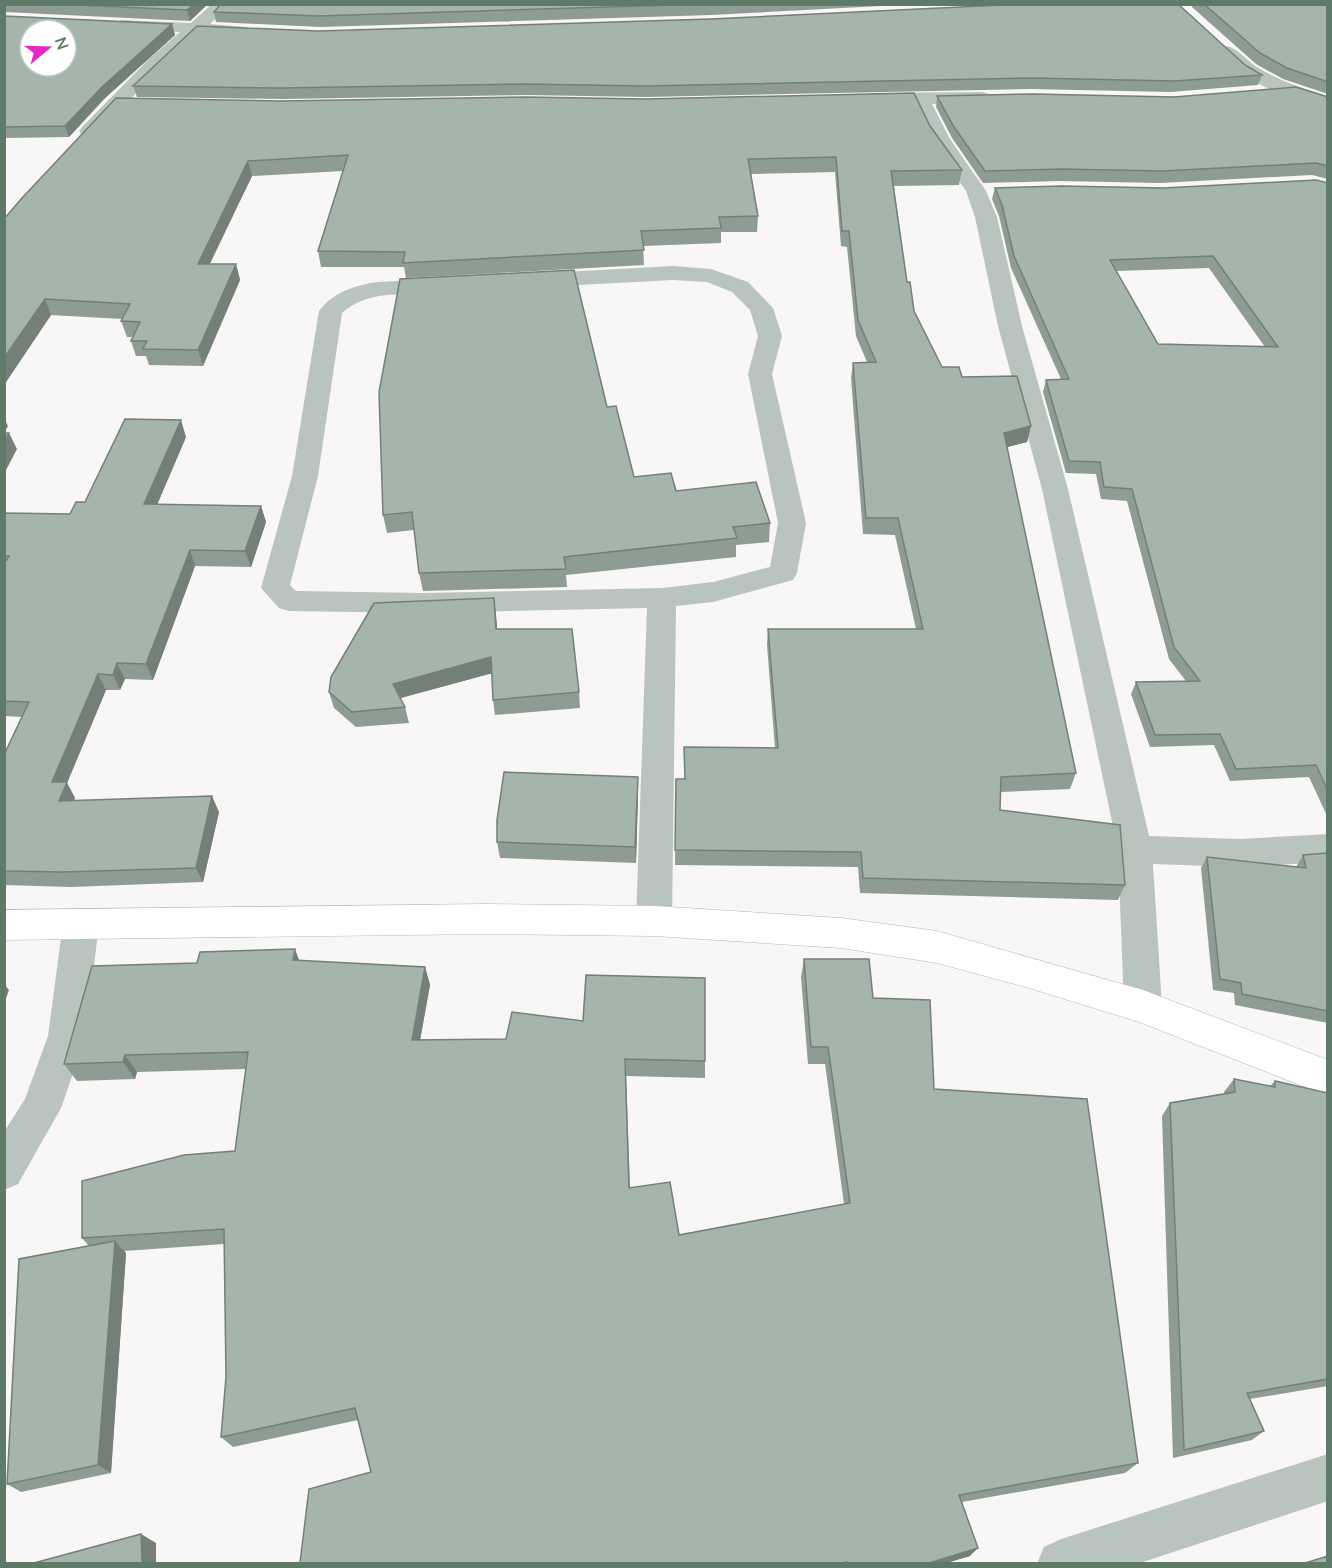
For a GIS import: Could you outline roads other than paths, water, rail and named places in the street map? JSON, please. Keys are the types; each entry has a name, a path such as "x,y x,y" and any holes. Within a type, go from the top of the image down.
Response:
{"street":[{"path":"74,147 114,104 223,4"},
{"path":"112,24 259,32"},
{"path":"1214,40 1249,70 1275,85 1328,102"},
{"path":"1249,94 1291,91"},
{"path":"919,98 940,140 988,191 986,217 1010,326 1054,489 1135,850 1143,1007"},
{"path":"849,99 997,98"},
{"path":"114,104 136,105"},
{"path":"673,273 711,276 740,288 761,308 770,336 760,374 792,523 783,573 713,592 662,598 423,603 289,601 275,588 306,476 331,311 348,296 369,289 673,273"},
{"path":"654,921 662,598"},
{"path":"1135,850 1240,853 1328,848"},
{"path":"4,925 485,919 654,921 841,933 937,947 1029,972 1143,1007 1328,1078"},
{"path":"4,1170 41,1108 67,1036 81,923"},
{"path":"1061,1563 1328,1477"}]}
